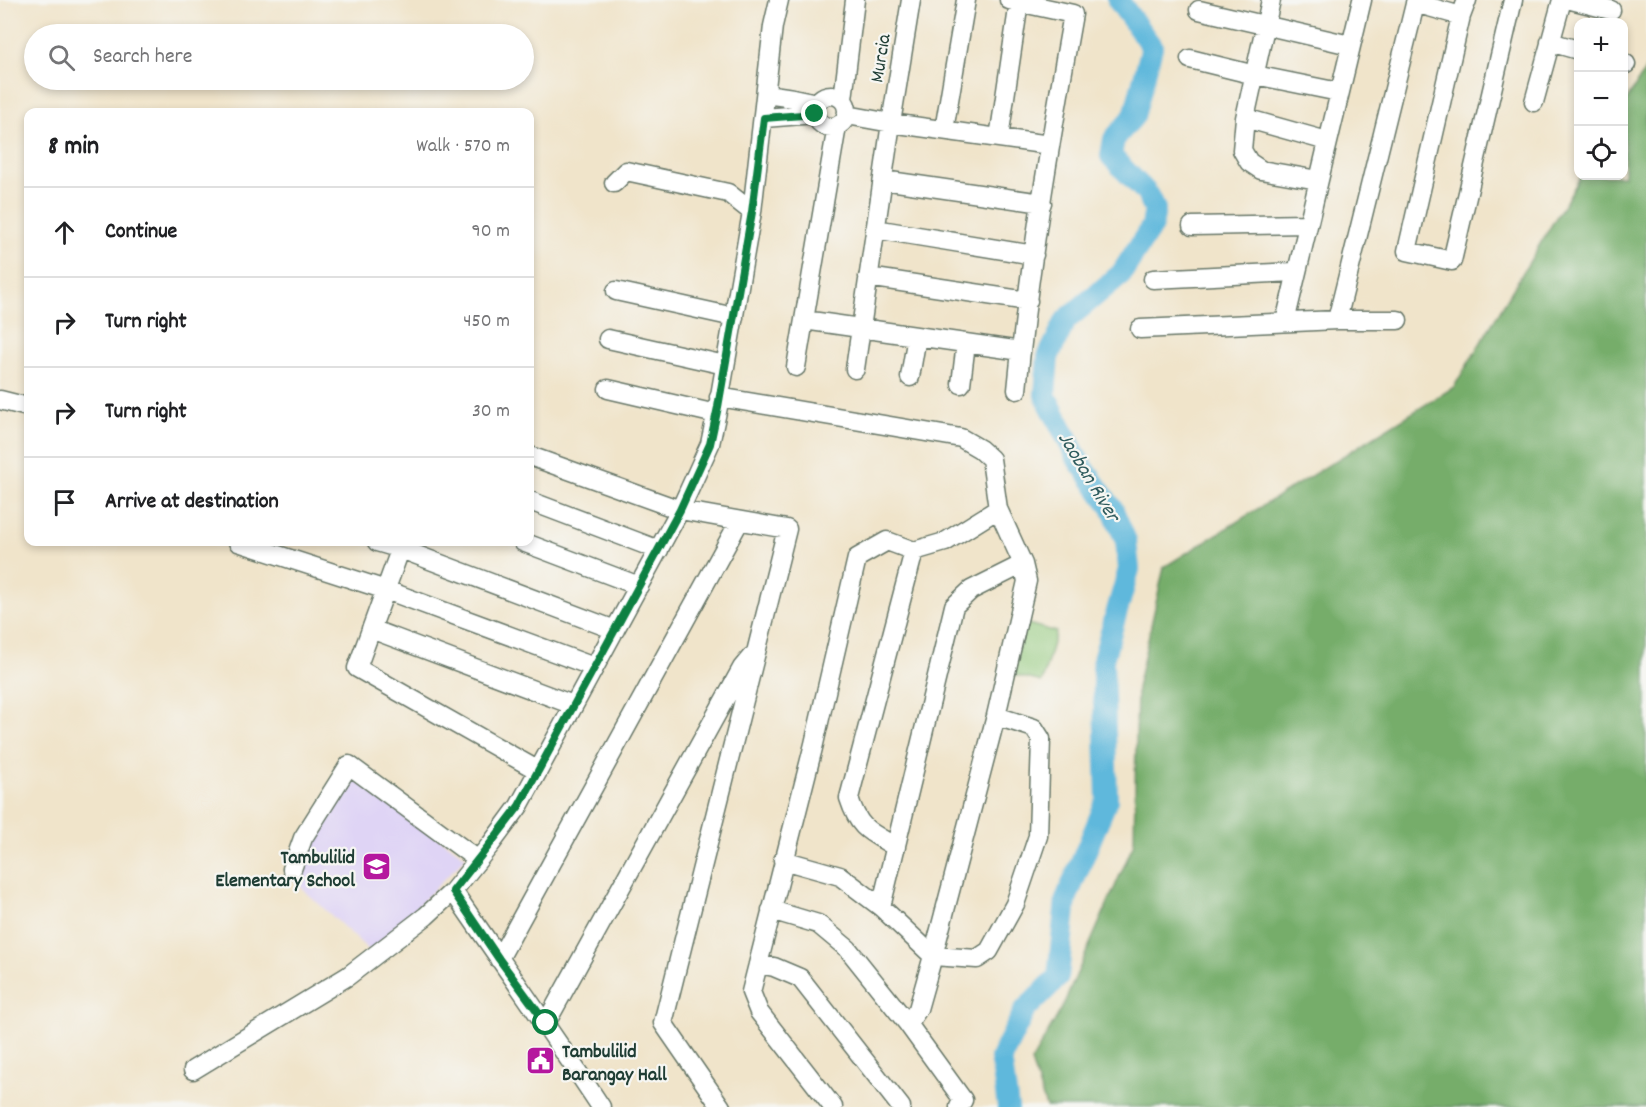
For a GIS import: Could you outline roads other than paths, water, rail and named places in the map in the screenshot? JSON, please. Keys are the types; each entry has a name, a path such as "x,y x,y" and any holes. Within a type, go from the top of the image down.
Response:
{"street":[{"path":"193,1070 348,976 426,916 453,891 519,806 659,550 710,444 752,212 773,26 779,0"},
{"path":"796,367 842,113 855,0"},
{"name":"Murcia","path":"855,369 911,0"},
{"path":"944,130 966,0"},
{"path":"1271,0 1245,118 1242,150 1249,162 1261,170 1318,180"},
{"path":"1285,322 1295,272 1362,0"},
{"path":"1337,320 1416,2 1464,8 1407,251 1452,261 1513,0"},
{"path":"1534,102 1562,0"},
{"path":"1571,0 1611,10"},
{"path":"999,138 1014,1 1073,14 1050,145 1017,390"},
{"path":"1199,10 1350,45"},
{"path":"1550,42 1574,49"},
{"path":"1190,59 1339,92"},
{"path":"764,118 816,108 826,95 838,96 842,113 832,128 821,124 816,108 793,98 766,94"},
{"path":"842,113 891,123 1050,145"},
{"path":"1245,118 1327,141"},
{"path":"614,183 626,171 728,193 752,212"},
{"path":"883,180 1042,203"},
{"path":"1192,226 1307,225"},
{"path":"876,229 1034,255"},
{"path":"1153,279 1295,272"},
{"path":"868,277 1028,301"},
{"path":"616,291 734,317"},
{"path":"1140,329 1337,320 1398,320"},
{"path":"804,321 1021,351"},
{"path":"910,377 917,336"},
{"path":"608,339 725,365"},
{"path":"961,384 966,343"},
{"path":"608,389 962,438 991,459 998,509 1023,564 1027,581 996,716 933,956 918,1009 908,1024"},
{"path":"0,400 24,406"},
{"path":"534,457 680,510 787,529 663,1023 721,1107"},
{"path":"534,503 659,550"},
{"path":"833,1107 759,1012 751,992 814,744 857,558 887,541 914,550 945,542 998,509"},
{"path":"499,959 739,522"},
{"path":"250,546 386,590 594,667"},
{"path":"402,546 357,668 537,770"},
{"path":"405,546 615,630"},
{"path":"534,546 639,586"},
{"path":"896,847 867,830 855,816 849,798 914,550"},
{"path":"881,907 954,606 971,591 1023,564"},
{"path":"371,629 573,705"},
{"path":"546,1023 741,668 757,651"},
{"path":"783,860 840,876 881,907 933,956 977,959 989,951 1015,904 1038,836 1041,739 1034,728 996,716"},
{"path":"292,869 303,838 349,765 478,860"},
{"path":"453,891 602,1107"},
{"path":"771,910 818,924 848,949 908,1024 963,1100 959,1107"},
{"path":"758,964 774,967 800,978 901,1107"}],"waterway":[{"name":"Jaoban River","path":"1008,1107 1001,1058 1025,1010 1058,977 1066,899 1107,800 1103,660 1129,569 1126,541 1112,508 1078,460 1045,395 1048,357 1066,320 1121,274 1152,226 1155,209 1146,192 1111,156 1114,139 1134,116 1152,47 1118,0"}],"place":[{"name":"Tambulilid Elementary School","path":"376,867"},
{"name":"Tambulilid Barangay Hall","path":"541,1061"}]}
